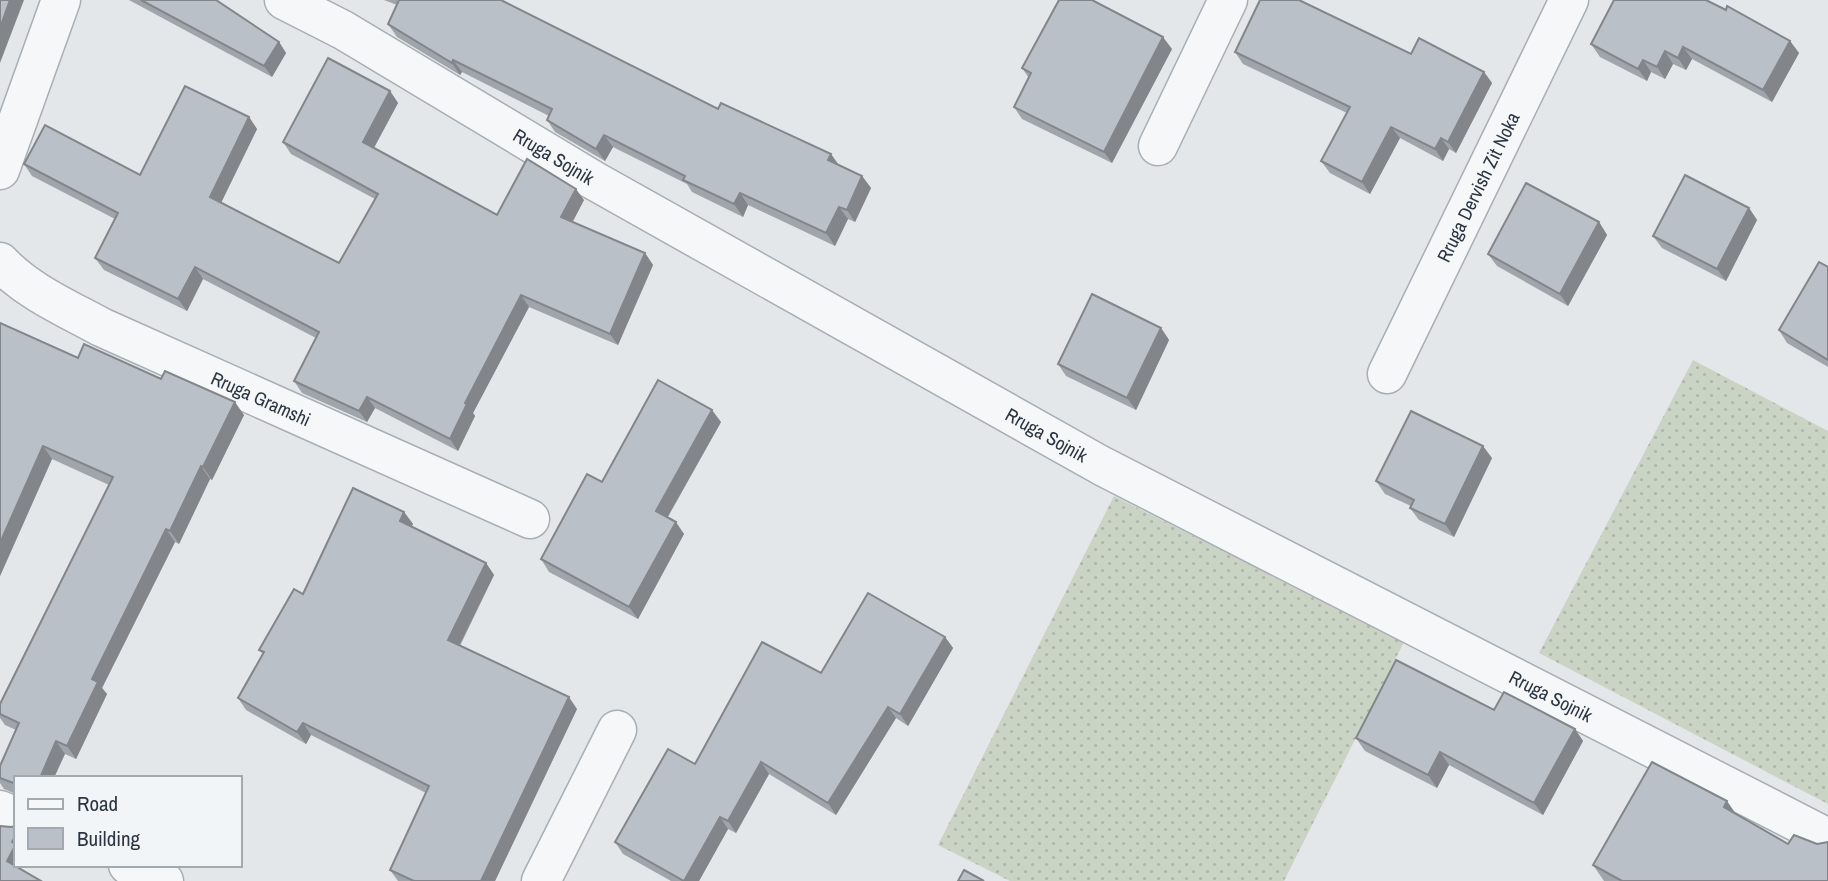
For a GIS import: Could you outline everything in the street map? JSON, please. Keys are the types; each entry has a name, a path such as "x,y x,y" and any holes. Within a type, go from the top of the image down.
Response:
{"street":[{"path":"0,170 61,0"},
{"name":"Rruga Sojnik","path":"284,0 343,30 593,180 1102,466 1828,838"},
{"path":"1158,146 1228,0"},
{"name":"Rruga Dervish Zit Noka","path":"1387,374 1569,0"},
{"name":"Rruga Gramshi","path":"0,262 12,275 38,292 101,327 530,519"},
{"path":"541,881 617,730"},
{"path":"132,867 164,881"}],"green space":[{"path":"1693,360 1828,431 1828,804 1539,653"},
{"path":"1114,496 1404,642 1284,881 1010,881 938,845"}],"building":[{"path":"0,0 10,0 0,28"},
{"path":"141,0 216,0 279,42 264,66"},
{"path":"399,0 501,0 718,109 721,103 831,154 828,160 862,176 847,210 839,207 826,233 740,193 734,204 683,180 685,176 604,135 596,149 547,120 552,109 453,60 452,63 388,24"},
{"path":"1059,0 1092,0 1163,37 1104,152 1014,107 1031,73 1022,68"},
{"path":"1260,0 1299,0 1411,54 1419,38 1484,72 1448,142 1441,138 1435,149 1391,127 1362,182 1321,161 1350,107 1235,52"},
{"path":"1614,0 1706,0 1726,10 1727,6 1790,41 1763,90 1683,47 1678,58 1665,51 1657,67 1643,60 1638,69 1591,44"},
{"path":"328,58 390,91 363,142 497,215 527,159 576,189 561,217 645,253 610,334 521,295 465,403 467,404 450,439 367,397 359,411 294,381 319,332 195,267 178,299 95,258 118,213 24,164 45,125 140,175 185,86 249,117 210,197 339,263 378,194 283,142"},
{"path":"1685,175 1749,208 1717,269 1653,236"},
{"path":"1526,183 1599,222 1560,294 1488,254"},
{"path":"1819,262 1828,267 1828,360 1779,330"},
{"path":"1092,294 1161,328 1127,398 1058,364"},
{"path":"0,323 78,358 84,344 161,379 165,371 235,402 170,531 166,529 92,679 98,682 67,746 56,741 41,776 14,776 14,783 0,778 0,766 19,723 0,714 0,704 113,477 43,446 0,543"},
{"path":"658,380 712,410 656,511 676,522 629,607 541,559 587,474 602,482"},
{"path":"1411,411 1483,446 1445,524 1410,508 1414,500 1376,481"},
{"path":"353,488 404,512 400,521 486,563 448,640 569,697 481,881 414,881 390,870 429,786 303,723 297,732 238,698 264,652 259,650 294,589 303,594"},
{"path":"868,593 945,637 900,714 888,707 828,803 761,762 728,821 720,817 684,881 615,842 668,749 695,764 762,642 821,673"},
{"path":"1396,660 1494,710 1504,692 1575,729 1534,803 1440,752 1428,775 1356,738"},
{"path":"1652,762 1727,801 1724,807 1788,844 1794,835 1817,844 1828,842 1828,881 1622,881 1593,865"},
{"path":"0,826 14,826 14,848 7,861 41,881 0,881"},
{"path":"964,870 984,881 958,881"}]}
